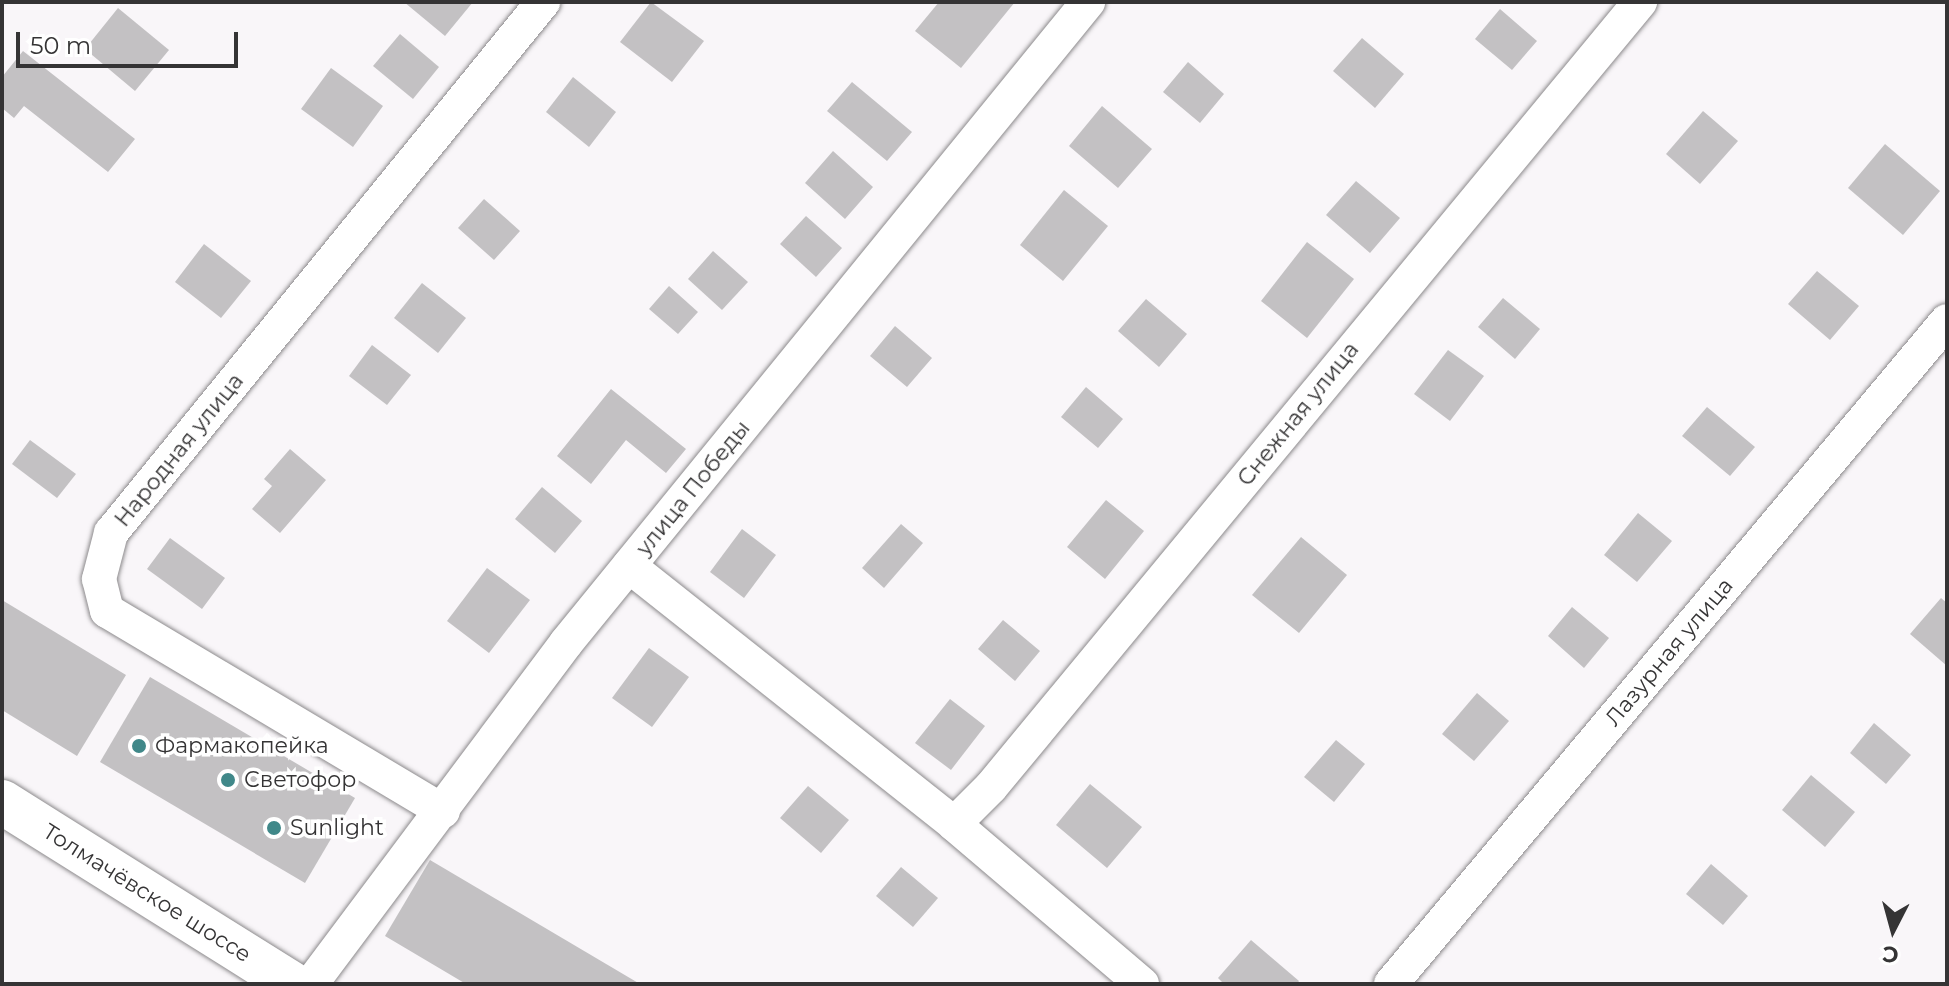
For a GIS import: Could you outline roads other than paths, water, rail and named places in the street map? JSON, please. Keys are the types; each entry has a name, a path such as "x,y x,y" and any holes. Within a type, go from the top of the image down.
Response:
{"main road":[{"name":"Толмачёвское шоссе","path":"2,802 292,984"}],"street":[{"name":"Народная улица","path":"443,811 107,611 99,579 111,533 543,2"},
{"name":"улица Победы","path":"311,984 629,566 1088,2"},
{"name":"Снежная улица","path":"954,824 991,787 1640,2"},
{"name":"Лазурная улица","path":"1391,984 1947,321"},
{"path":"629,566 954,824 1142,984"}],"place":[{"name":"Фармакопейка","path":"139,746"},
{"name":"Светофор","path":"228,780"},
{"name":"Sunlight","path":"274,828"}]}
